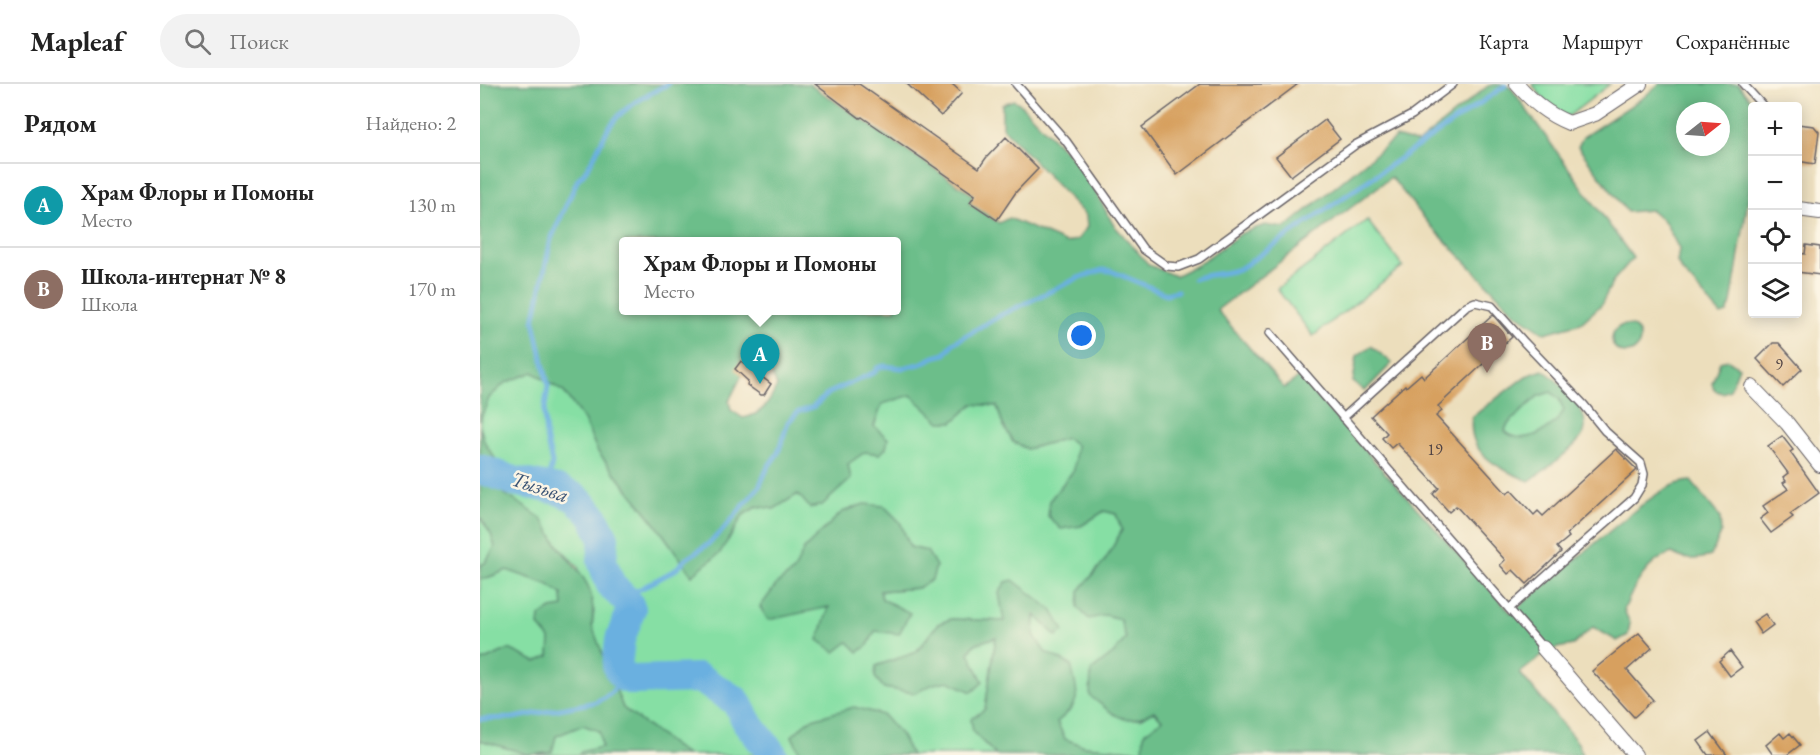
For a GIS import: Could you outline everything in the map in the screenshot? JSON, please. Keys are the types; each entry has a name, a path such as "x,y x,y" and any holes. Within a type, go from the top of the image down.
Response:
{"street":[{"path":"1517,84 1534,104 1551,116 1569,123 1595,114 1635,88"},
{"path":"1802,210 1820,212"},
{"path":"1752,387 1787,423 1820,465"},
{"path":"1543,648 1635,755"}],"lane":[{"path":"1016,84 1066,141 1143,249 1167,266 1178,267 1199,259 1355,146 1412,115 1453,84"},
{"path":"1743,84 1759,102"},
{"path":"1343,418 1466,306 1475,302 1492,306 1584,405 1605,431 1641,463 1644,474 1642,485 1634,498 1509,609"},
{"path":"1270,333 1543,648"}],"green space":[{"path":"480,84 809,84 973,195 969,203 999,223 1009,218 1066,243 1078,239 1087,227 1086,216 1002,127 1002,104 1014,100 1076,162 1113,224 1149,265 1175,276 1197,265 1242,233 1265,225 1285,228 1396,137 1418,143 1488,86 1500,85 1511,88 1633,258 1613,281 1601,305 1581,323 1545,333 1515,313 1429,224 1391,177 1217,310 1284,388 1299,377 1511,613 1634,511 1675,484 1691,481 1720,517 1721,533 1711,556 1691,559 1672,553 1648,568 1624,610 1630,623 1628,635 1617,641 1593,627 1573,645 1557,648 1520,673 1578,743 1582,755 996,755 973,732 971,719 985,709 996,637 975,644 969,653 983,682 972,692 948,681 933,684 915,693 884,688 875,677 876,666 916,652 938,624 951,619 1004,621 999,593 1006,582 1013,580 1052,610 1064,631 1056,636 1035,615 1034,635 1045,652 1071,665 1077,691 1075,702 1057,722 1065,739 1084,746 1143,751 1144,733 1162,720 1154,711 1135,719 1120,717 1090,696 1091,671 1114,653 1126,638 1120,619 1106,615 1089,619 1078,608 1079,591 1106,559 1122,530 1116,514 1104,511 1081,526 1061,529 1048,516 1050,500 1074,470 1076,445 1067,438 1027,449 1013,442 1003,425 997,406 973,404 953,422 940,422 911,395 882,404 874,426 888,439 886,448 880,454 865,452 848,464 851,479 822,505 810,508 798,494 774,509 757,506 743,515 720,553 692,575 655,523 598,452 584,420 564,392 533,372 505,383 489,398 480,421","holes":["760,364 766,368 777,386 760,411 743,418 731,410 729,401 744,371"]},
{"path":"1532,84 1610,84 1569,116 1556,115"},
{"path":"1659,84 1738,84 1753,102 1748,102 1748,200 1731,303 1727,313 1721,315 1683,272 1677,263 1679,249 1665,222 1651,210 1627,212 1578,147 1583,137 1644,97"},
{"path":"1367,220 1403,266 1313,336 1277,289"},
{"path":"1626,325 1636,329 1640,339 1636,349 1626,353 1616,349 1612,339 1616,329"},
{"path":"1371,346 1392,363 1365,391 1353,382 1357,356"},
{"path":"480,357 533,372 564,392 584,420 598,452 655,523 692,575 730,538 743,515 758,506 774,509 865,452 879,454 888,439 874,426 882,404 911,395 953,422 973,404 997,406 1003,425 1013,442 1027,449 1067,438 1076,445 1074,470 1050,500 1081,526 1104,511 1116,514 1122,530 1106,559 1079,591 1106,615 1120,619 1126,638 1114,653 1091,671 1140,719 1154,711 1162,720 1143,751 1084,746 1065,739 1057,722 1072,709 1071,665 1045,652 1033,635 1036,615 1052,610 1004,621 951,619 938,624 916,652 876,666 875,677 884,688 915,693 933,684 948,681 983,682 969,653 975,644 996,637 985,709 973,732 996,755 911,755 901,735 792,736 801,755 686,755 623,708 597,643 592,626 594,611 578,567 558,545 541,518 480,480","holes":["900,522 910,547 927,551 919,588 880,591 882,599 909,613 875,631 868,645 848,642 829,607 777,584 794,571"]},
{"path":"1728,360 1739,367 1730,390 1722,393 1714,390 1712,383 1720,362"},
{"path":"1543,370 1550,375 1572,397 1585,423 1584,432 1576,444 1529,481 1488,459 1474,441 1472,430 1472,417 1526,376","holes":["1551,392 1559,399 1564,410 1560,417 1546,429 1529,437 1520,438 1505,431 1507,425 1538,396"]},
{"path":"1551,392 1559,399 1564,410 1553,424 1529,437 1512,436 1505,431 1507,425 1538,396"},
{"path":"480,426 485,443 498,463 496,488 542,520 585,580 592,599 592,626 623,708 686,755 579,755 581,752 602,747 599,731 583,725 556,736 552,752 530,755 480,740 480,662 509,649 536,662 549,656 550,639 539,626 540,616 551,609 563,607 562,594 547,584 507,570 480,579 480,566 485,563 495,547 491,534 480,517"},
{"path":"864,504 884,506 900,522 910,547 927,551 936,566 932,580 918,588 880,591 882,599 910,613 899,634 875,631 868,645 858,652 848,642 835,652 818,640 829,607 768,620 760,607 777,584 794,571 804,549 842,512"},
{"path":"480,517 491,534 495,547 485,563 480,566"},
{"path":"507,570 547,584 562,594 563,608 551,609 539,626 551,638 549,656 536,662 509,649 480,662 480,579"},
{"path":"854,707 883,715 901,735 911,755 801,755 792,736 809,720"},
{"path":"583,725 599,731 602,747 581,752 579,755 538,755 552,751 556,736"},
{"path":"480,740 530,755 480,755"}],"building":[{"path":"815,84 859,84 979,168 1006,137 1038,169 1016,192 997,220 970,202 975,195 862,117 860,118"},
{"path":"907,84 952,84 962,93 941,116"},
{"path":"1200,84 1298,84 1177,175 1142,127"},
{"path":"1325,120 1340,139 1291,176 1276,157"},
{"path":"1802,125 1814,126 1819,132 1815,164 1802,162"},
{"path":"1806,245 1820,247 1820,275 1802,273 1802,254 1805,254"},
{"path":"1493,315 1512,337 1438,406 1442,411 1436,416 1507,494 1511,490 1534,515 1538,511 1543,516 1616,449 1637,470 1567,534 1569,537 1557,547 1561,552 1527,584 1513,570 1508,574 1500,565 1505,560 1456,506 1449,512 1433,494 1439,488 1397,443 1391,448 1382,438 1387,433 1371,416 1405,385 1406,387 1421,374 1424,378"},
{"path":"1773,343 1779,343 1802,369 1783,387 1757,359"},
{"path":"741,361 771,384 764,395 747,385 748,381 735,369"},
{"path":"1782,436 1793,450 1790,452 1819,493 1790,514 1793,517 1771,533 1760,519 1768,513 1763,506 1788,489 1783,483 1786,481 1783,477 1788,473 1768,446"},
{"path":"1765,614 1773,625 1761,634 1753,622"},
{"path":"1639,633 1652,648 1627,670 1653,700 1634,717 1592,671"},
{"path":"1730,651 1742,667 1730,676 1719,661"},
{"path":"1710,732 1727,755 1708,755 1698,741"},
{"path":"1780,733 1784,738 1790,733 1800,745 1787,755 1773,755 1766,745"}],"waterway":[{"path":"547,487 552,463 544,414 548,385 534,321 551,239 578,179 589,166 613,122 631,105 668,84"},
{"path":"1194,279 1241,268 1505,86"},
{"path":"618,593 631,593 675,570 722,531 759,487 768,467 778,453 788,422 798,412 813,407 829,393 875,372 877,368 884,366 902,368 945,354 953,343 1001,315 1078,278 1102,270 1111,271 1166,294 1177,291"},
{"name":"Тызьва","path":"480,469 514,481 558,490 576,498 593,516 604,538 602,561 611,585 627,601 631,609 620,640 617,667 624,677 632,680 699,678 736,701 747,722 773,755"},
{"path":"480,719 513,718 596,702 610,694 624,677"}],"place":[{"name":"Школа-интернат № 8","path":"1487,373"},
{"name":"Храм Флоры и Помоны","path":"760,384"}]}
